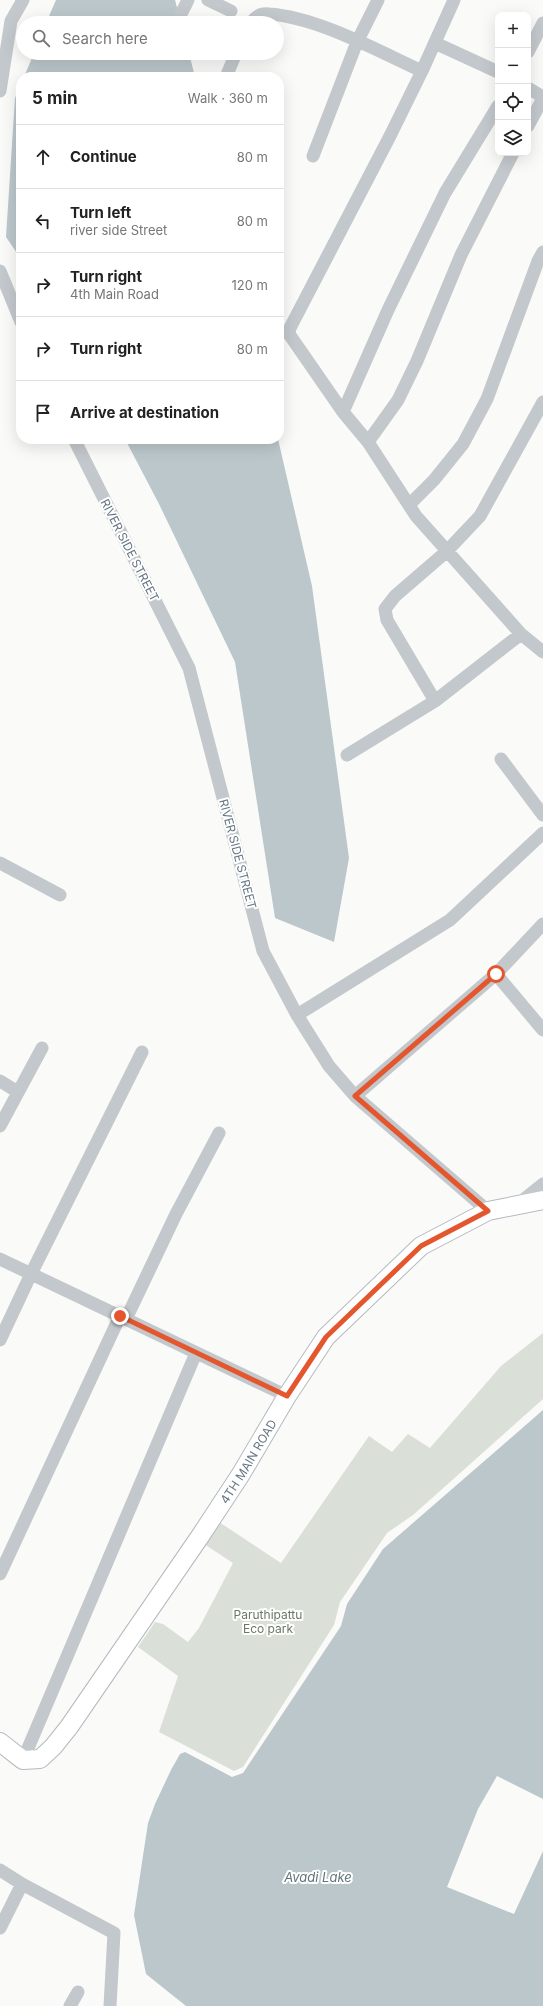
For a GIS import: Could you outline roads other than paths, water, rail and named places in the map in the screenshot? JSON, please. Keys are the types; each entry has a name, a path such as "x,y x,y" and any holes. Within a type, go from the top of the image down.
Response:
{"main road":[{"name":"4TH MAIN ROAD","path":"24,1760 40,1759 53,1747 69,1727 201,1535 241,1474 287,1396 326,1337 421,1246 488,1211 543,1200"},
{"path":"0,1742 24,1760"}],"street":[{"path":"0,92 11,21 23,0"},
{"path":"181,14 188,0"},
{"path":"208,0 231,11"},
{"path":"313,156 357,42 378,0"},
{"path":"454,0 422,71 289,331 290,338 343,412 368,442 409,505 446,552 521,634 543,652"},
{"path":"257,16 268,13 280,16"},
{"path":"284,17 313,24 422,71"},
{"path":"530,48 543,23"},
{"path":"434,43 495,71"},
{"path":"228,72 233,60"},
{"path":"531,90 543,98 531,120"},
{"path":"343,412 388,310 446,193 495,111"},
{"path":"368,442 398,400 417,361 461,255 511,156"},
{"path":"409,505 434,480 467,438 487,399 538,261 543,252"},
{"path":"0,270 16,310"},
{"path":"435,701 387,620 385,609 395,596 446,552 480,516 543,402"},
{"name":"RIVER SIDE STREET","path":"77,444 189,668 263,952 297,1015 329,1066 355,1096 488,1211"},
{"path":"347,755 435,701 521,634"},
{"path":"501,758 543,815"},
{"path":"297,1015 450,920 543,833"},
{"path":"0,863 60,895"},
{"path":"355,1096 496,974 543,924"},
{"path":"496,974 543,1030"},
{"path":"0,1126 42,1048"},
{"path":"0,1340 31,1274 142,1052"},
{"path":"0,1081 18,1092"},
{"path":"0,1574 123,1318 219,1133"},
{"path":"517,1205 543,1184"},
{"path":"0,1259 287,1396"},
{"path":"24,1760 196,1353"},
{"path":"0,1870 22,1884 114,1933 110,2006"},
{"path":"0,1928 22,1884"},
{"path":"70,2006 78,1992"}],"water":[{"path":"56,0 175,0 179,16 49,16"},
{"path":"31,60 191,60 194,72 26,72"},
{"path":"16,96 16,252 6,237"},
{"path":"128,444 279,444 312,586 349,858 334,942 275,918 235,662 159,504"},
{"name":"Avadi Lake","path":"543,1410 543,1799 497,1776 478,1809 447,1887 514,1914 543,1851 543,2006 186,2006 146,1974 134,1915 148,1823 155,1804 180,1754 185,1752 232,1777 243,1773 341,1626 347,1604 383,1549"}],"park label":[{"name":"Paruthipattu Eco park","path":"268,1621"}]}
